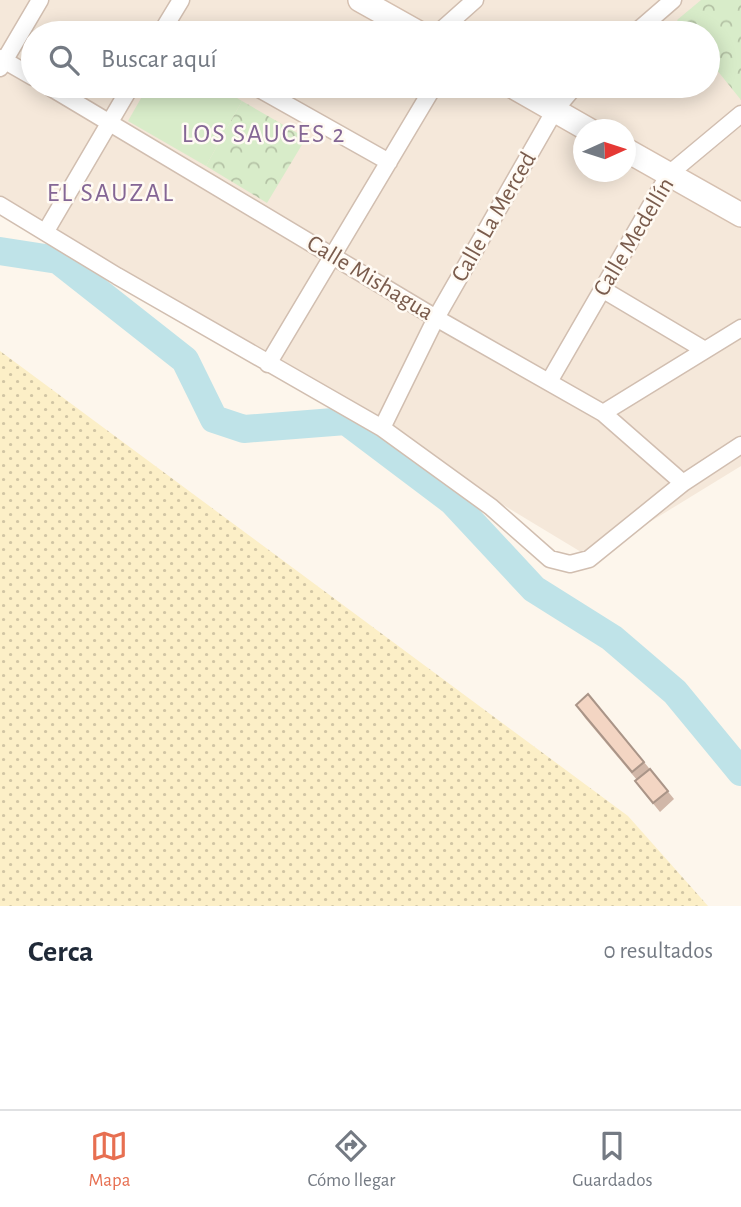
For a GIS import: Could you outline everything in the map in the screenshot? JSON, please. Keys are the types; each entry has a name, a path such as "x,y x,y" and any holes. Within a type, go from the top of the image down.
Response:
{"street":[{"path":"27,21 40,0"},
{"path":"168,21 181,0"},
{"path":"360,0 398,21"},
{"path":"451,21 475,0"},
{"path":"649,21 673,0"},
{"path":"21,30 1,62 21,71"},
{"name":"Calle Mishagua","path":"70,98 436,318 550,380 604,413 683,483"},
{"path":"47,231 124,98"},
{"path":"275,98 389,162"},
{"path":"268,364 427,98"},
{"path":"534,98 573,121"},
{"name":"Calle La Merced","path":"382,428 436,318 555,110 565,98"},
{"name":"Calle Medellín","path":"550,380 668,174 741,114"},
{"path":"636,156 741,215"},
{"path":"0,205 47,231 117,276 382,428 491,507 550,559 570,564 589,559 683,483 741,445"},
{"path":"601,289 703,349"},
{"path":"604,413 703,349 741,328"}],"shaded area":[{"path":"0,0 741,0 741,466 591,558 0,201"}],"green space":[{"path":"701,0 741,0 741,100 720,74 720,21 677,20"},
{"path":"141,98 237,98 242,101 206,166 128,121"},
{"path":"242,101 306,138 267,203 206,166"}],"sand":[{"path":"0,351 628,816 708,906 0,906"}],"building":[{"path":"588,694 644,762 632,772 576,705"},
{"path":"650,769 668,791 653,803 635,781"}],"waterway":[{"path":"0,251 58,260 185,360 214,419 244,429 346,421 452,501 534,589 612,638 675,692 741,772"}],"district":[{"name":"LOS SAUCES 2","path":"264,134"},
{"name":"EL SAUZAL","path":"111,193"}]}
